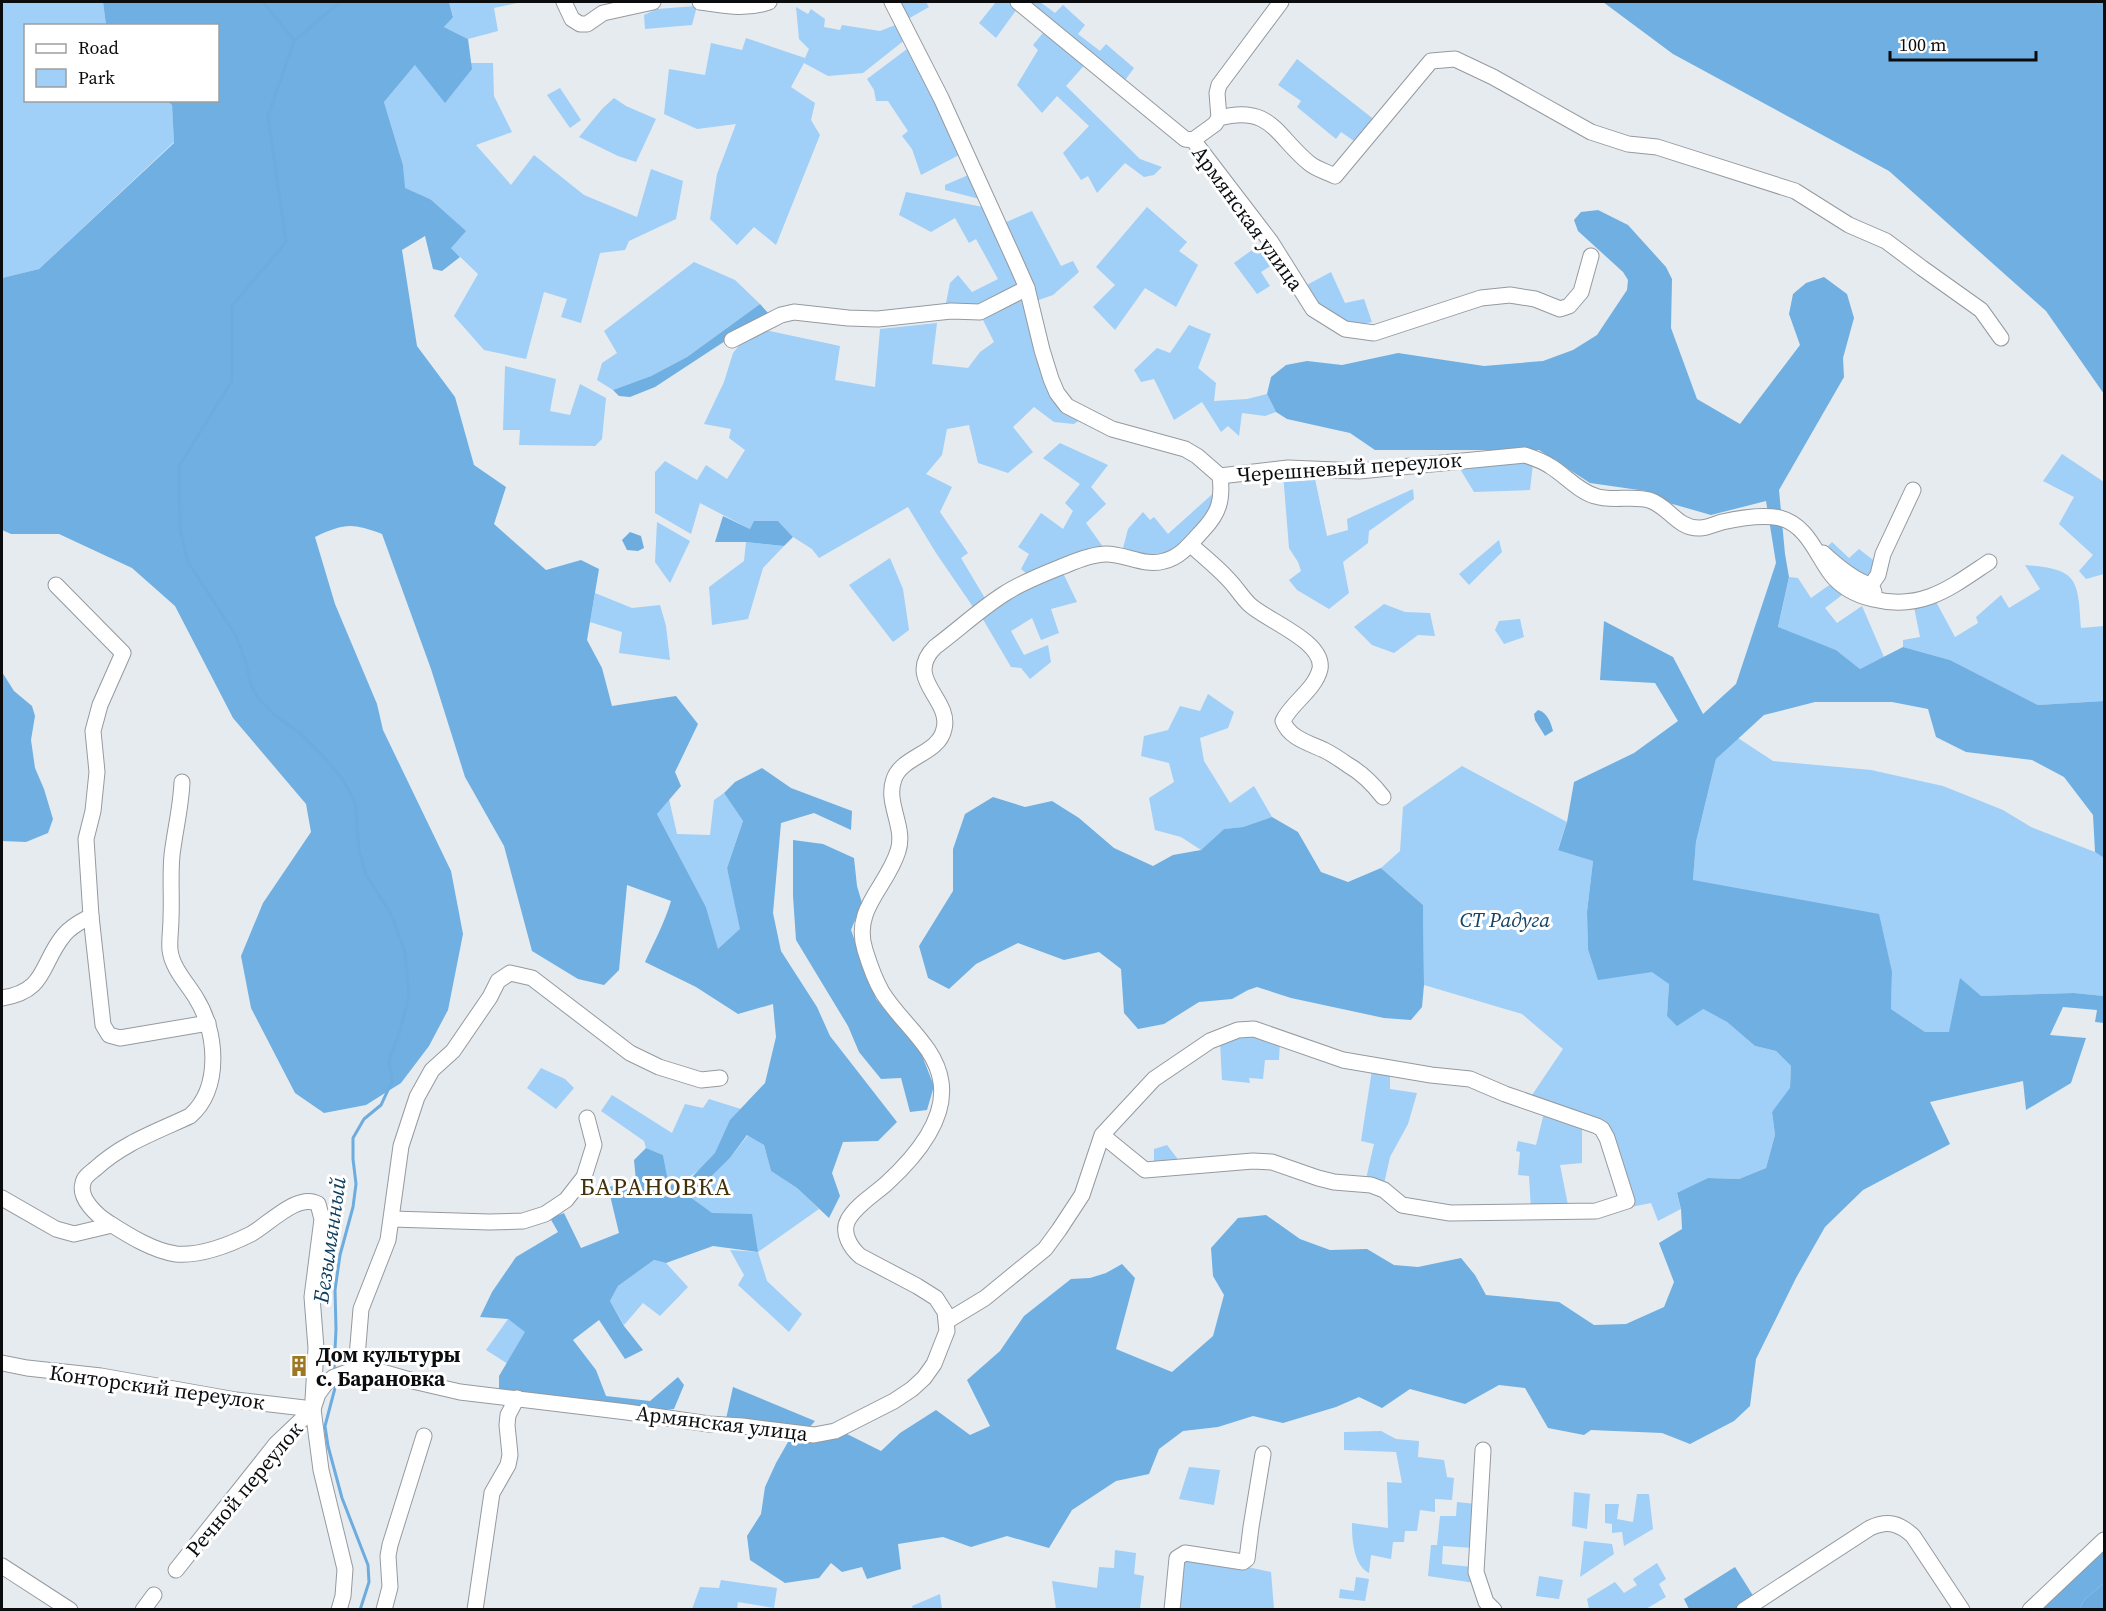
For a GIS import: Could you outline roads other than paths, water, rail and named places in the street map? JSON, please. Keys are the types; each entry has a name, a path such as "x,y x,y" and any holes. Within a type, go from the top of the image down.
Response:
{"street":[{"path":"564,2 572,19 580,24 587,24 603,13 653,2"},
{"path":"700,2 738,8 769,2"},
{"path":"892,2 942,98 1027,288 1042,350 1057,393 1067,406 1112,429 1185,449 1220,476 1221,488 1217,512 1191,545 1165,561 1149,563 1131,557 1106,554 1088,557 1066,565 1005,593 935,647 926,658 924,675 940,707 945,726 938,742 904,767 894,779 892,797 899,830 898,851 866,911 860,930 865,951 882,992 933,1059 941,1083 941,1097 938,1113 925,1139 890,1180 860,1206 848,1220 846,1229 851,1244 860,1256 936,1298 945,1312 947,1321 985,1298 1045,1249 1082,1195 1102,1135 1154,1079 1210,1041 1238,1030 1254,1029 1343,1060 1431,1075 1470,1079 1505,1094 1597,1126 1602,1129 1607,1138 1627,1201 1596,1211 1450,1213 1402,1205 1384,1190 1371,1185 1334,1182 1272,1162 1253,1161 1145,1170 1102,1135"},
{"name":"Армянская улица","path":"1018,2 1185,139 1193,140 1271,242 1313,309 1345,329 1374,333 1481,298 1510,295 1535,299 1560,309 1569,306 1581,292 1591,256"},
{"path":"1193,140 1215,124 1219,118 1217,93 1219,85 1281,2"},
{"path":"1219,118 1234,114 1249,114 1264,120 1278,130 1310,165 1335,176 1431,61 1455,59 1493,77 1591,132 1628,144 1657,147 1795,191 1849,225 1886,240 1981,310 2001,338"},
{"path":"732,340 781,315 794,312 878,319 951,311 980,312 1027,288"},
{"name":"Черешневый переулок","path":"1220,476 1288,468 1359,471 1526,455 1550,466 1595,496 1612,500 1638,498 1652,500 1683,525 1700,528 1764,516 1781,518 1795,525 1833,562 1888,603 1913,603 1950,588 1989,562"},
{"path":"1872,592 1884,554 1913,490"},
{"path":"1191,545 1228,578 1250,605 1302,639 1318,655 1320,669 1307,693 1285,715 1283,721 1285,727 1297,738 1351,766 1374,784 1383,797"},
{"path":"56,585 123,653 100,705 93,731 97,772 93,811 86,839 91,916 103,1025 109,1035 120,1038 208,1023"},
{"path":"182,782 181,807 172,854 170,952 182,979 196,999 208,1023 213,1054 211,1077 203,1102 190,1116 129,1143 98,1166 82,1183 86,1199 92,1209 112,1225 129,1236 175,1254 199,1252 232,1243 252,1234 290,1207 303,1202 313,1201 318,1204 322,1219 312,1298 316,1348 313,1409 321,1470 345,1569 343,1596 339,1610"},
{"path":"2,998 16,996 29,989 36,982 63,936 78,923 91,916"},
{"path":"313,1409 318,1394 326,1383 334,1377 356,1369 361,1309 388,1240 401,1146 417,1097 432,1070 453,1050 490,997 498,981 510,973 532,978 630,1053 659,1067 701,1080 720,1078"},
{"path":"392,1219 523,1221 545,1214 566,1200 584,1177 594,1145 587,1118"},
{"path":"2,1198 56,1229 75,1234 112,1225"},
{"name":"Армянская улица","path":"356,1369 368,1368 460,1392 814,1435 836,1431 912,1389 934,1364 943,1346 947,1321"},
{"name":"Конторский переулок","path":"2,1364 101,1376 236,1400 313,1409"},
{"path":"475,1610 492,1493 508,1465 510,1455 508,1415 517,1398"},
{"name":"Речной переулок","path":"176,1570 276,1444 313,1409"},
{"path":"384,1610 390,1587 388,1556 390,1545 424,1436"},
{"path":"1483,1450 1476,1572 1486,1602 1494,1610"},
{"path":"1172,1610 1177,1558 1185,1552 1243,1562 1247,1559 1263,1454"},
{"path":"1744,1610 1870,1528 1881,1523 1893,1522 1904,1527 1913,1536 1962,1610"},
{"path":"2030,1610 2104,1540"},
{"path":"2,1566 69,1610"},
{"path":"143,1610 154,1595"}],"waterway":[{"path":"263,2 294,40"},
{"name":"Безымянный","path":"334,1370 335,1290 340,1255 353,1207 356,1184 353,1138 364,1119 381,1105 392,1081 389,1060 400,1031 409,995 405,952 391,914 366,875 359,851 355,802 343,780 301,734 276,716 258,698 251,685 246,663 235,634 188,562 180,530 179,466 232,381 232,306 286,242 268,116 294,41 340,2"},
{"path":"335,1388 325,1426 342,1498 368,1565 369,1582 360,1610"}],"place":[{"name":"Дом культуры с. Барановка","path":"299,1366"}],"district":[{"name":"БАРАНОВКА","path":"656,1186"}],"park label":[{"name":"СТ Радуга","path":"1505,919"}]}
